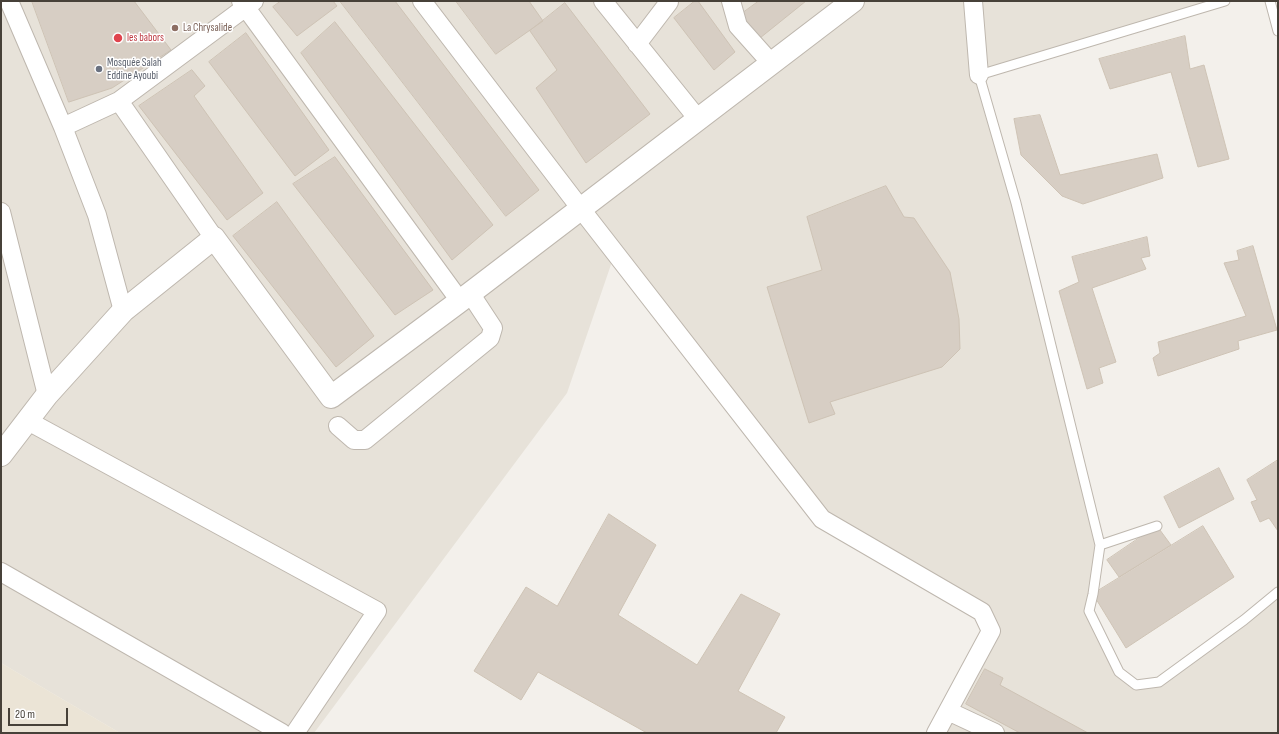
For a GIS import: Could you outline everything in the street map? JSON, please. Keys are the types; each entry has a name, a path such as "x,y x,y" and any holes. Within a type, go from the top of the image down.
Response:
{"street":[{"path":"9,1 63,128 97,215 123,311"},
{"path":"422,1 581,209 822,519 982,612 991,631 936,733"},
{"path":"603,1 698,119"},
{"path":"637,44 669,2 668,1"},
{"path":"731,1 738,26 771,63"},
{"path":"119,101 214,238 331,397 465,297 853,1"},
{"path":"973,1 979,75"},
{"path":"63,128 119,101 247,3 465,297 493,328 490,338 365,440 354,440 338,426"},
{"path":"1,212 47,395"},
{"path":"1,455 47,395 123,311 214,238"},
{"path":"28,421 377,611 295,733"},
{"path":"1,572 282,733"},
{"path":"948,711 995,733"}],"lane":[{"path":"1225,1 979,75 1016,203 1100,545 1093,594 1088,611 1119,672 1136,685 1159,682 1244,620 1278,592"},
{"path":"1270,1 1278,31"},
{"path":"1100,545 1157,526"}],"shaded area":[{"path":"1,1 966,1 977,81 1013,207 1095,544 1089,594 1085,613 1116,674 1134,689 1160,686 1243,626 1278,598 1278,733 1007,733 956,708 997,632 827,515 617,247 567,393 314,733 120,733 1,663"},
{"path":"979,1 1223,1 984,70"},
{"path":"1,663 120,733 1,733"},
{"path":"950,719 980,733 943,733"}],"building":[{"name":"Mosquée Salah Eddine Ayoubi","path":"32,1 134,1 171,50 112,88 69,102"},
{"path":"281,1 333,1 337,6 297,36 273,7"},
{"path":"340,1 395,1 539,190 506,216"},
{"path":"456,1 529,1 543,21 496,54"},
{"path":"695,1 698,1 735,52 714,70 674,18"},
{"path":"759,1 806,1 760,38 740,15"},
{"path":"565,3 650,114 586,163 536,88 557,70 530,31"},
{"path":"335,22 493,225 452,260 301,53"},
{"path":"246,33 329,150 295,176 209,62"},
{"path":"1185,36 1190,69 1204,65 1229,159 1198,167 1171,72 1110,89 1099,59"},
{"path":"192,70 205,86 194,96 263,193 227,220 139,106"},
{"path":"1040,115 1060,175 1157,154 1163,178 1083,204 1062,196 1021,155 1014,119"},
{"path":"335,157 433,290 395,315 293,184"},
{"path":"886,186 904,217 914,218 950,272 959,319 960,349 942,367 830,402 835,414 809,423 767,287 822,270 807,217"},
{"path":"277,202 374,336 336,367 233,236"},
{"path":"1147,237 1150,256 1141,258 1146,269 1092,288 1116,362 1099,368 1103,383 1087,389 1059,291 1079,282 1072,257"},
{"path":"1253,246 1277,330 1238,341 1239,349 1158,376 1153,358 1160,353 1158,342 1246,316 1224,263 1239,260 1237,251"},
{"path":"1278,460 1278,531 1269,518 1260,522 1251,502 1257,500 1247,480"},
{"path":"1219,468 1234,499 1179,528 1164,497"},
{"path":"609,514 656,545 618,615 697,665 741,594 780,614 738,691 785,717 776,733 647,733 538,672 521,700 474,671 526,587 557,606"},
{"path":"1157,526 1171,545 1119,577 1107,560"},
{"path":"1203,526 1234,577 1126,648 1093,594"},
{"path":"985,669 1003,678 1000,685 1088,733 1020,733 966,704"}],"place":[{"name":"La Chrysalide","path":"175,28"},
{"name":"les babors","path":"118,38"},
{"name":"Mosquée Salah Eddine Ayoubi","path":"99,69"}]}
